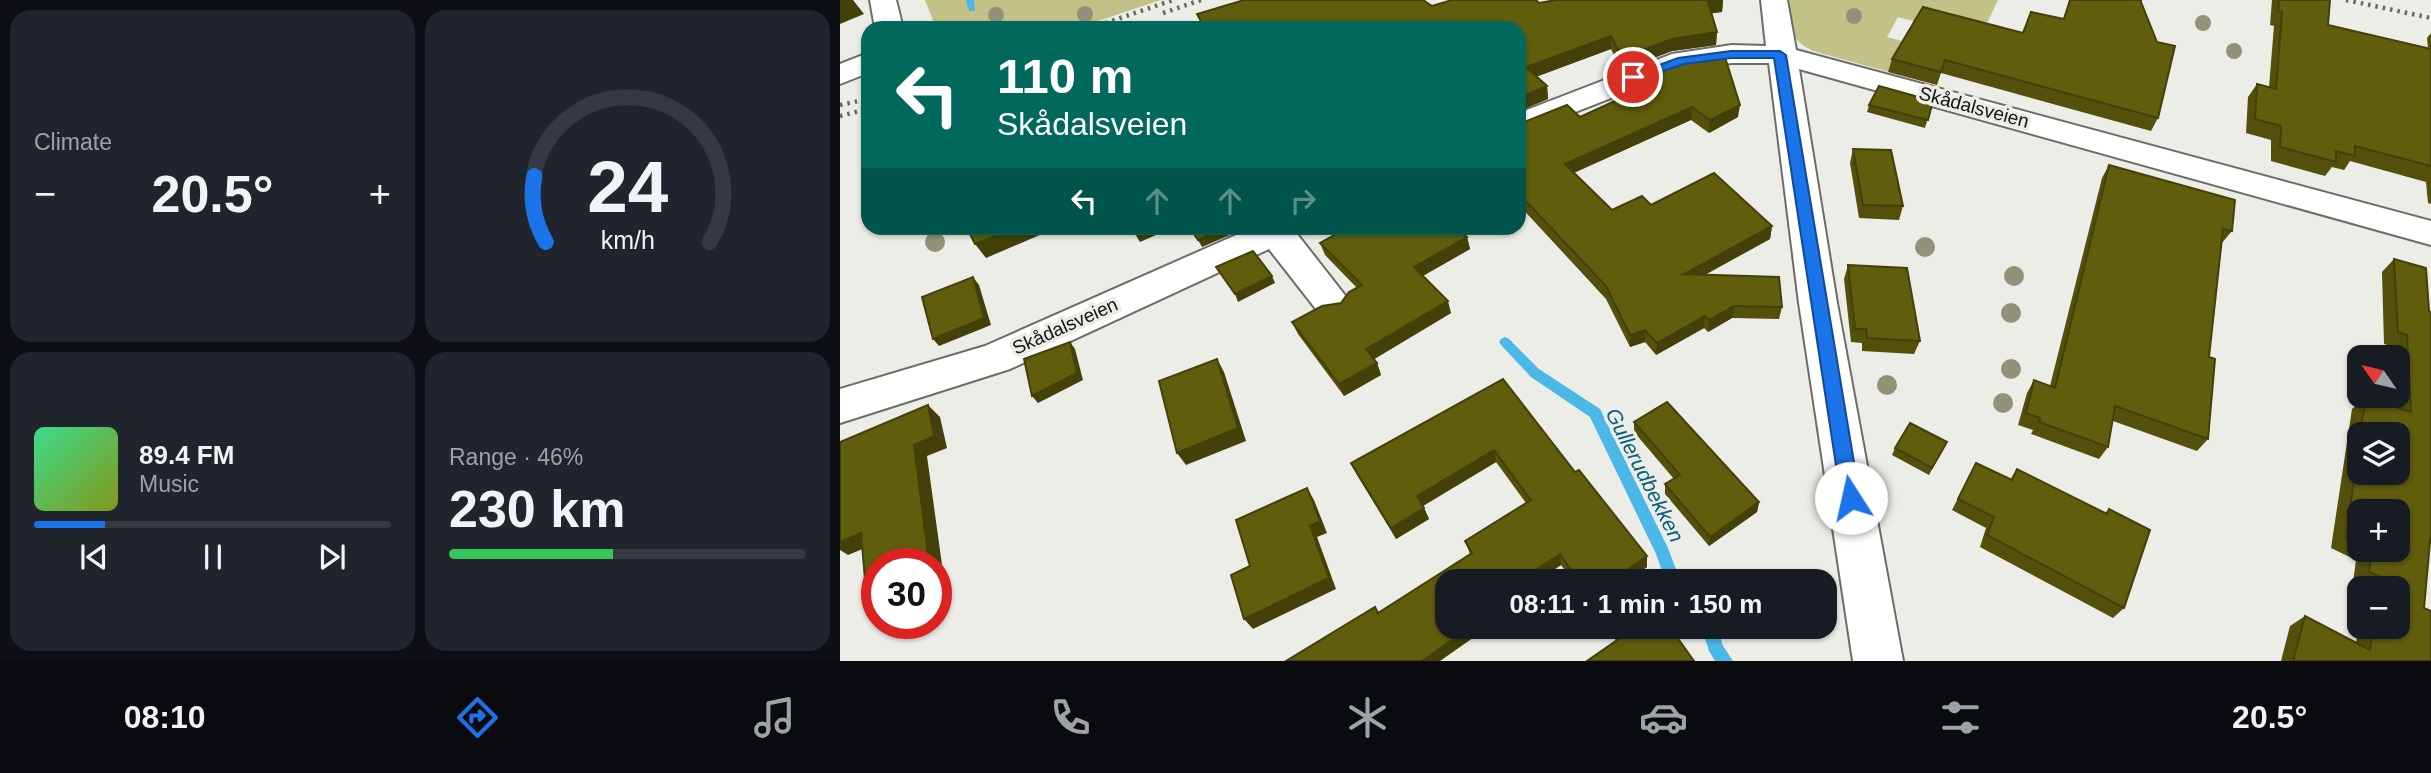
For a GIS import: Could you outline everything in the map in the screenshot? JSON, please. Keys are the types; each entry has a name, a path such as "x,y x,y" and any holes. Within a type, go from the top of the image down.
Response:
{"street":[{"path":"883,0 888,21"},
{"path":"1774,0 1818,303 1878,661"},
{"name":"Skådalsveien","path":"1526,121 1682,60 1731,54 1780,55 2431,233"},
{"path":"840,75 861,65"},
{"name":"Skådalsveien","path":"840,406 996,358 1268,235"},
{"path":"1283,235 1332,303"}],"green space":[{"path":"925,0 1161,0 1098,21 933,21"},
{"path":"1789,0 1998,0 1979,40 1955,14 1930,8 1923,20 1917,22 1898,17 1887,37 1906,42 1925,82 1813,51 1799,41 1792,31"}],"building":[{"path":"1244,0 1423,0 1432,6 1452,0 1536,0 1539,3 1556,0 1719,0 1708,2 1717,32 1672,39 1627,56 1617,48 1611,36 1526,67 1526,21 1201,21 1197,14"},
{"path":"2070,0 2141,0 2157,42 2175,46 2158,118 1945,60 1941,72 1892,59 1923,7 2023,33 2031,12 2064,19"},
{"path":"2279,0 2330,0 2328,25 2431,49 2431,166 2355,146 2355,156 2336,151 2336,162 2280,147 2281,126 2255,119 2257,84 2276,89 2282,12 2278,11"},
{"path":"1724,54 1740,105 1710,120 1692,107 1565,164 1612,210 1642,196 1651,205 1714,173 1772,226 1684,274 1779,277 1782,307 1734,306 1709,320 1705,316 1657,343 1645,330 1630,335 1606,286 1526,201 1526,121 1567,105 1580,117 1659,81 1650,73 1689,58"},
{"path":"1526,67 1547,86 1526,95"},
{"path":"1879,86 1933,101 1928,120 1869,105"},
{"path":"1853,149 1891,150 1903,206 1863,205"},
{"path":"2109,165 2235,200 2232,231 2223,229 2209,357 2215,359 2208,439 2115,406 2108,447 2039,422 2040,418 2026,413 2034,380 2055,388"},
{"path":"970,235 998,235 975,244"},
{"path":"1195,235 1210,235 1198,240"},
{"path":"1334,235 1467,237 1414,267 1448,301 1366,349 1377,363 1339,384 1292,322 1322,306 1341,303 1349,292 1362,285 1320,243"},
{"path":"1253,251 1272,276 1235,294 1216,267"},
{"path":"2394,259 2426,268 2431,312 2431,531 2424,608 2431,611 2431,661 2293,661 2305,616 2370,650 2371,639 2410,639 2410,576 2379,576 2369,572 2370,562 2410,562 2410,499 2351,499 2353,485 2410,485 2410,422 2362,422 2364,408 2399,408 2411,412 2410,345 2408,345 2407,335 2398,332"},
{"path":"1848,265 1907,268 1920,341 1867,338 1866,329 1855,329"},
{"path":"973,277 984,318 933,339 922,297"},
{"path":"1070,342 1077,373 1032,396 1024,359"},
{"path":"1217,359 1238,428 1177,453 1159,381"},
{"path":"1503,379 1575,472 1579,470 1647,556 1628,569 1571,569 1560,554 1537,569 1447,569 1472,553 1465,541 1531,500 1494,450 1417,496 1424,508 1391,528 1351,463"},
{"path":"1667,402 1759,502 1710,537 1665,484 1680,475 1634,422"},
{"path":"928,405 934,436 914,445 927,548 862,548 861,533 840,542 840,442"},
{"path":"1910,423 1947,442 1932,468 1895,448"},
{"path":"1976,463 2012,480 2017,469 2107,514 2109,509 2150,530 2124,608 1987,535 1994,517 1958,499"},
{"path":"1307,488 1320,521 1310,526 1329,578 1244,619 1231,575 1250,566 1236,520"},
{"path":"1435,577 1435,639 1453,639 1422,661 1286,661 1375,607 1378,613"},
{"path":"1619,639 1678,639 1694,661 1587,661"}],"waterway":[{"name":"Gullerudbekken","path":"970,0 972,9"},
{"name":"Gullerudbekken","path":"1505,342 1535,373 1595,413 1668,569"},
{"name":"Gullerudbekken","path":"1713,639 1717,651 1725,661"}],"railway":[{"path":"1112,21 1173,0"},
{"path":"1163,13 1201,0"},
{"path":"2346,0 2431,18"},
{"path":"840,105 861,100"},
{"path":"840,116 861,111"}],"route":[{"path":"1633,77 1682,60 1731,54 1780,55 1851,498"}]}
